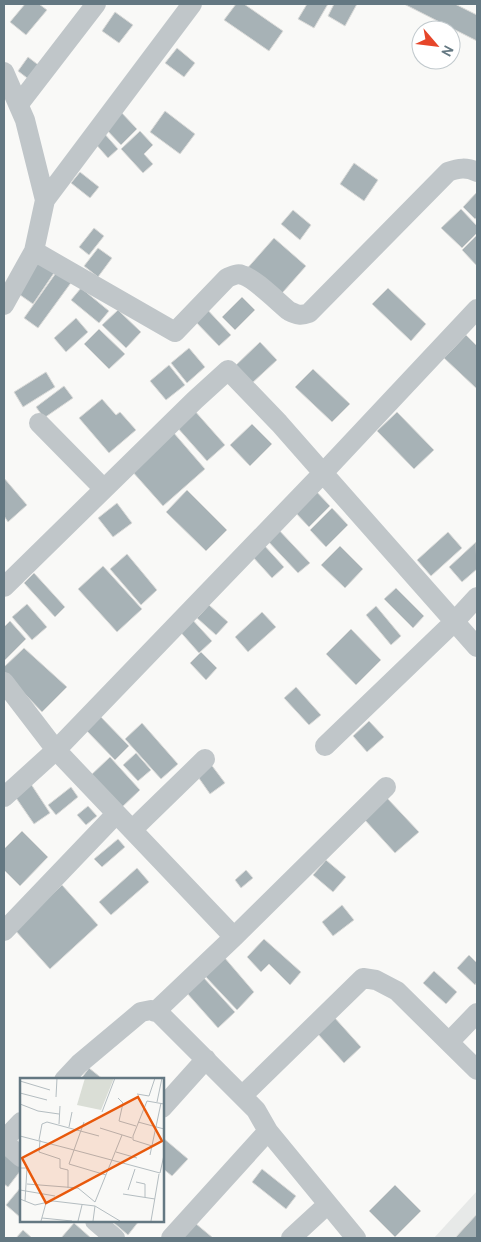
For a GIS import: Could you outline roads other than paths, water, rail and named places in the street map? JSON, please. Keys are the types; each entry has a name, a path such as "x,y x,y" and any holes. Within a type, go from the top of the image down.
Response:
{"street":[{"path":"19,104 96,4"},
{"path":"4,304 34,251 45,200 192,4"},
{"path":"4,72 25,120 45,200"},
{"path":"34,251 175,332 227,278 236,275 250,278 289,311 296,315 302,315 309,312 448,172 460,168 469,168 477,172"},
{"path":"4,796 56,750 323,473 477,309"},
{"path":"4,588 104,488 228,370 279,423 477,647"},
{"path":"39,423 104,488"},
{"path":"325,746 477,598"},
{"path":"4,682 56,750 234,937"},
{"path":"132,830 205,758"},
{"path":"155,1012 386,787"},
{"path":"4,930 116,814"},
{"path":"242,1096 363,978 376,980 397,991 477,1070"},
{"path":"66,1078 79,1064 141,1012 150,1010 159,1013 256,1110 268,1131 356,1238"},
{"path":"449,1042 477,1013"},
{"path":"164,1106 206,1059"},
{"path":"20,1123 4,1141 20,1156"},
{"path":"172,1238 268,1131"},
{"path":"291,1238 328,1204"},
{"path":"96,1222 115,1238"}]}
